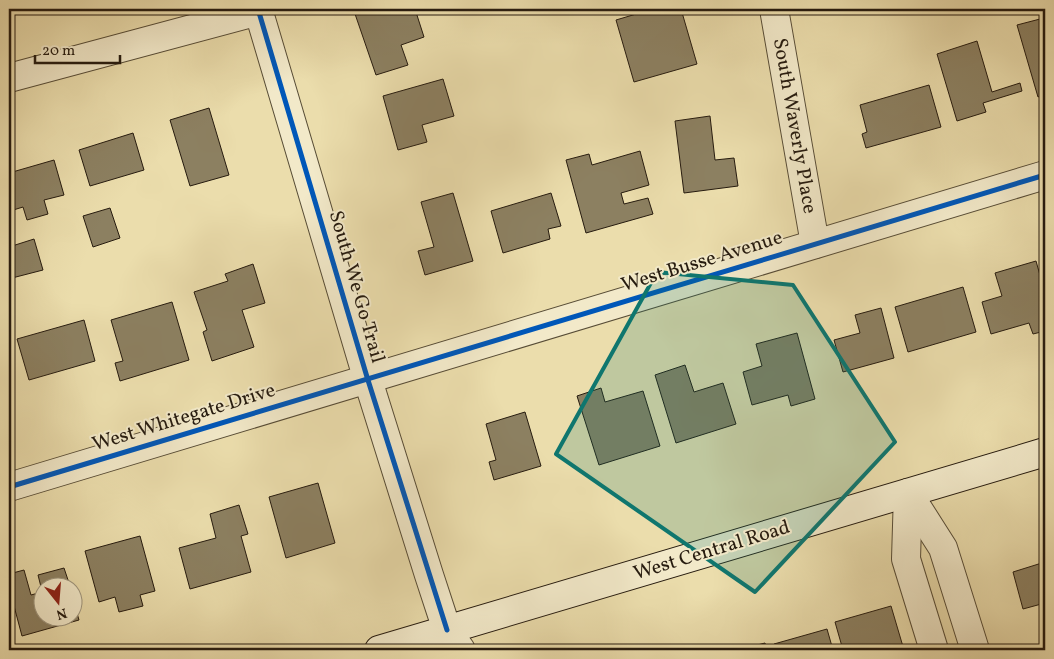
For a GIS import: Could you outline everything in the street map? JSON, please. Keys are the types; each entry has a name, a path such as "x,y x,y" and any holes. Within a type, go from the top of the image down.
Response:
{"street":[{"name":"South Waverly Place","path":"774,9 814,244"},
{"path":"9,78 259,10"},
{"name":"South We Go Trail","path":"259,10 367,377 452,644"},
{"name":"West Busse Avenue","path":"367,377 1045,175"},
{"name":"West Whitegate Drive","path":"9,486 367,377"},
{"name":"West Central Road","path":"379,650 452,644 908,493 1045,452"},
{"path":"908,493 906,558 934,650"},
{"path":"908,493 943,548 975,650"}],"highlighted area":[{"path":"657,272 793,285 895,442 755,592 556,454"}],"building":[{"path":"361,9 415,9 424,37 401,45 408,65 376,75 354,11"},
{"path":"653,9 681,9 697,64 634,82 616,20"},
{"path":"1040,19 1043,31 1045,31 1045,94 1038,97 1017,25"},
{"path":"977,41 992,92 1020,83 1022,91 983,103 986,112 957,121 937,54"},
{"path":"443,79 454,116 422,125 427,142 398,150 383,96"},
{"path":"929,85 941,127 866,148 862,134 867,132 860,105"},
{"path":"209,108 229,175 190,186 170,120"},
{"path":"710,116 715,160 734,158 738,186 684,193 675,121"},
{"path":"133,133 144,170 90,186 79,150"},
{"path":"640,151 649,185 621,193 624,204 648,198 653,214 586,233 566,160 589,154 592,165"},
{"path":"54,160 64,195 44,200 48,214 27,220 23,207 10,211 9,173"},
{"path":"453,193 473,261 425,275 418,251 434,247 421,202"},
{"path":"551,193 561,226 548,229 550,239 503,253 491,211"},
{"path":"110,208 120,238 93,247 83,216"},
{"path":"34,239 43,270 12,278 9,267 9,247"},
{"path":"1036,261 1045,293 1045,331 1033,334 1029,323 991,334 982,302 1002,296 995,273"},
{"path":"253,264 265,303 242,310 254,347 212,361 203,332 207,330 194,292 228,281 225,274"},
{"path":"963,287 976,332 908,352 895,307"},
{"path":"172,302 189,360 120,381 115,363 123,361 111,320"},
{"path":"881,308 894,358 843,372 834,340 860,333 855,315"},
{"path":"84,320 95,361 29,380 17,339"},
{"path":"797,333 815,399 791,406 788,395 752,405 743,372 762,366 756,344"},
{"path":"685,365 694,392 723,383 736,424 676,443 655,375"},
{"path":"601,388 605,402 643,391 660,446 599,465 577,396"},
{"path":"525,412 541,466 494,480 489,462 496,460 486,424"},
{"path":"318,483 335,543 286,558 269,497"},
{"path":"239,505 248,534 241,536 251,572 190,589 179,548 216,538 210,514"},
{"path":"140,536 155,591 140,595 143,606 119,612 115,597 99,602 85,551"},
{"path":"1045,562 1045,603 1023,609 1013,572"},
{"path":"64,568 67,576 38,576"},
{"path":"24,570 32,595 32,626 58,626 22,636 14,606 9,608 9,574"},
{"path":"891,606 904,650 843,650 835,622"},
{"path":"827,629 833,650 776,650 774,644"},
{"path":"765,643 767,650 738,650"}],"cycle path":[{"path":"258,9 367,377 447,630"},
{"path":"9,487 1045,175"}]}
